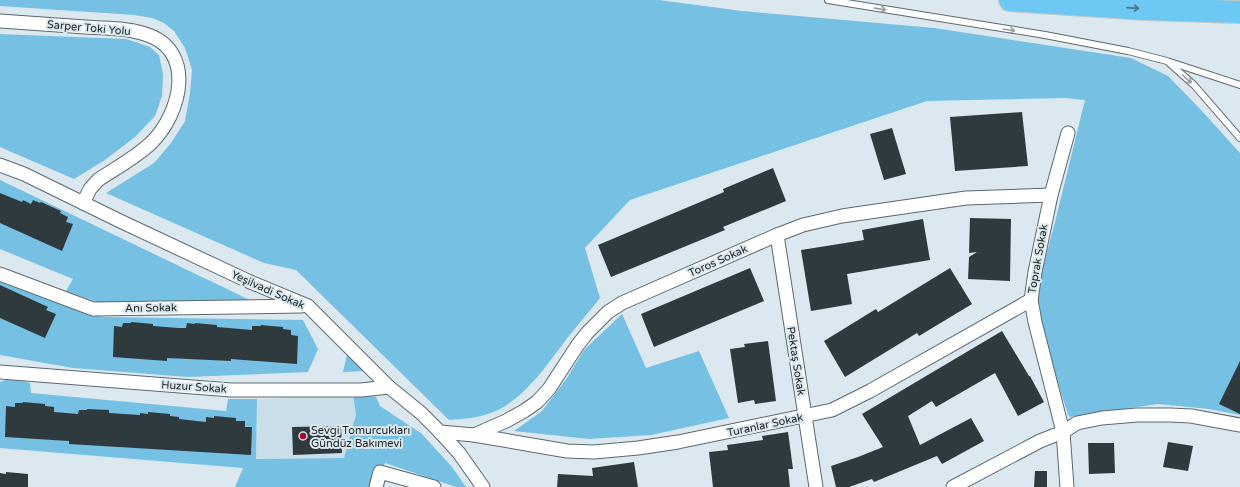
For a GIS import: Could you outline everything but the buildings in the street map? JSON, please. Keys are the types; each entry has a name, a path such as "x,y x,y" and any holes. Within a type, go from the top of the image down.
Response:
{"highway":[{"path":"1010,0 1146,9 1240,12"}],"street":[{"name":"Sarper Toki Yolu","path":"0,21 114,28 134,31 146,34 162,43 174,56 178,66 178,88 173,110 167,123 151,144 93,184 83,204"},
{"name":"Toprak Sokak","path":"1067,487 1063,432 1035,322 1031,300 1035,272 1051,195 1068,134"},
{"name":"Yeşilvadi Sokak","path":"0,165 24,174 83,204 248,281 308,306 389,387 440,432 459,453 484,487"},
{"name":"Toros Sokak","path":"440,432 474,434 506,421 524,411 537,402 549,389 584,337 608,312 622,303 777,235 803,225 842,216 883,210 966,198 1051,195"},
{"name":"Pektaş Sokak","path":"777,235 816,487"},
{"name":"Anı Sokak","path":"0,274 93,309 308,306"},
{"name":"Turanlar Sokak","path":"474,434 567,451 594,452 638,448 678,442 804,417 832,410 850,402 1031,300"},
{"name":"Huzur Sokak","path":"0,372 231,390 361,390 389,387"},
{"path":"953,487 1040,442 1063,432 1077,423 1102,418 1137,415 1191,416 1240,425"},
{"path":"376,487 380,472 434,487"}],"lane":[{"path":"828,0 1045,35 1128,51 1167,61 1240,85"},
{"path":"1167,61 1194,85 1240,138"}],"shaded area":[{"path":"0,0 659,0 742,11 934,28 1131,58 1168,76 1240,153 1240,415 1209,409 1158,404 1069,417 1050,360 1038,315 1039,281 1085,100 1065,98 927,101 630,200 585,248 600,298 534,381 513,401 488,414 464,419 449,420 296,270 264,263 106,193 154,163 171,143 185,121 192,70 185,48 174,31 164,23 152,18 134,15 0,6"},
{"path":"0,34 126,39 150,47 159,55 163,74 162,96 155,116 135,137 105,160 74,179 0,147"},
{"path":"0,180 252,301 102,304 66,291 73,279 0,249"},
{"path":"0,281 59,303 104,317 303,320 318,349 308,372 188,377 73,368 0,355"},
{"path":"622,314 646,368 699,351 729,418 651,435 589,439 514,431 542,411 567,378 584,350"},
{"path":"349,346 367,371 343,372"},
{"path":"12,378 30,383 31,393 226,411 228,399 257,399 256,459 344,458 356,415 353,393 376,397 380,406 422,434 452,467 466,487 456,487 385,463 376,487 235,487 243,468 0,448 0,382"},
{"name":"Sevgi Tomurcukları Gündüz Bakımevi","path":"353,393 356,415 344,458 256,459 257,400"}],"place":[{"name":"Sevgi Tomurcukları Gündüz Bakımevi","path":"303,436"}]}
